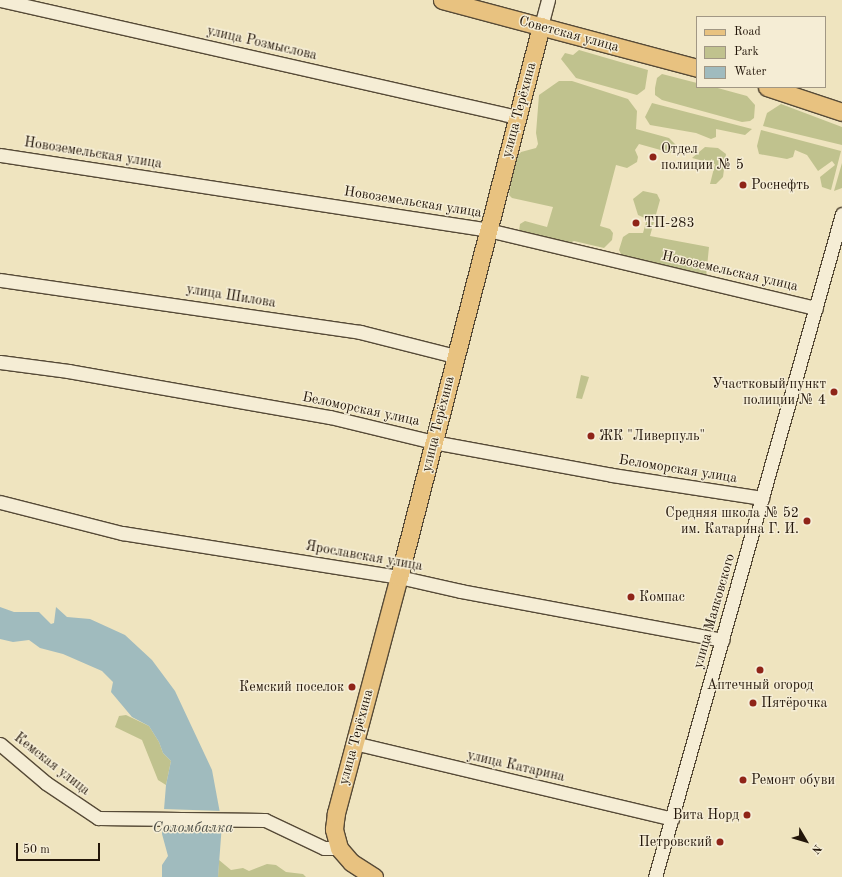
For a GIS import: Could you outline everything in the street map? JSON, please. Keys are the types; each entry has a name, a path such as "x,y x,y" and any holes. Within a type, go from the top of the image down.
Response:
{"main road":[{"name":"Советская улица","path":"442,0 696,68"},
{"name":"улица Терёхина","path":"339,848 334,829 336,814 399,577 541,26"},
{"path":"770,88 842,112"},
{"path":"339,848 351,862 374,877"}],"street":[{"name":"улица Розмыслова","path":"0,0 517,117"},
{"name":"улица Терёхина","path":"541,26 548,0"},
{"name":"Новоземельская улица","path":"0,155 488,230 816,308"},
{"name":"улица Маяковского","path":"655,877 842,214"},
{"name":"улица Шилова","path":"0,280 360,332 455,356"},
{"name":"Беломорская улица","path":"0,362 68,371 330,417 433,442 612,475 762,498"},
{"name":"Ярославская улица","path":"0,502 122,533 399,577 461,592 722,640"},
{"name":"улица Катарина","path":"354,743 672,819"},
{"name":"Кемская улица","path":"0,744 46,783 98,818 154,817 265,820 324,848 339,848"}],"green space":[{"path":"579,50 648,70 645,89 637,95 576,78 561,59 565,53 573,55"},
{"path":"662,74 696,83 696,88 718,88 747,96 755,105 754,118 750,121 742,122 662,100 655,95 657,78"},
{"path":"559,81 572,81 628,99 637,111 636,129 669,138 677,146 675,154 639,144 635,150 638,157 637,162 627,168 616,165 600,226 610,229 613,233 612,240 604,248 574,241 567,244 519,231 520,224 525,221 547,227 553,207 512,198 509,195 515,159 521,152 536,148 538,144 536,133 539,95"},
{"path":"652,103 752,129 745,135 716,129 716,137 711,139 696,133 650,125 645,117"},
{"path":"781,104 842,127 842,145 763,126 767,113"},
{"path":"761,130 841,151 831,190 822,187 820,177 835,165 832,161 818,171 807,155 795,150 793,157 787,159 759,154 757,146"},
{"path":"705,147 718,148 726,154 723,177 716,184 710,184 715,164 692,158"},
{"path":"842,163 842,188 834,191"},
{"path":"643,191 657,194 660,200 650,236 709,247 706,277 622,256 619,250 623,237 629,233 643,233 647,219 638,215 633,199"},
{"path":"581,375 589,377 582,399 576,398"},
{"path":"126,715 149,726 159,742 163,753 171,761 166,785 158,780 142,740 115,727 119,716"},
{"path":"219,860 231,870 243,868 249,871 267,864 276,865 286,872 303,874 306,877 218,877"}],"water":[{"name":"Соломбалка","path":"0,607 14,612 39,612 51,624 54,623 56,607 67,617 90,619 125,635 152,660 175,691 212,770 222,824 218,877 162,877 162,865 168,856 162,834 166,785 171,761 163,753 159,742 149,726 132,717 111,692 113,682 102,671 63,654 40,648 29,640 13,642 0,639"}],"pier":[{"path":"163,809 222,811 224,823 162,817"}],"place":[{"name":"Отдел полиции № 5","path":"653,157"},
{"name":"Роснефть","path":"743,185"},
{"name":"ТП-283","path":"636,223"},
{"name":"Участковый пункт полиции № 4","path":"834,392"},
{"name":"ЖК \"Ливерпуль\"","path":"591,436"},
{"name":"Средняя школа № 52 им. Катарина Г. И.","path":"807,521"},
{"name":"Компас","path":"631,597"},
{"name":"Аптечный огород","path":"760,670"},
{"name":"Кемский поселок","path":"352,687"},
{"name":"Пятёрочка","path":"753,703"},
{"name":"Ремонт обуви","path":"743,780"},
{"name":"Вита Норд","path":"747,815"},
{"name":"Петровский","path":"720,842"}]}
